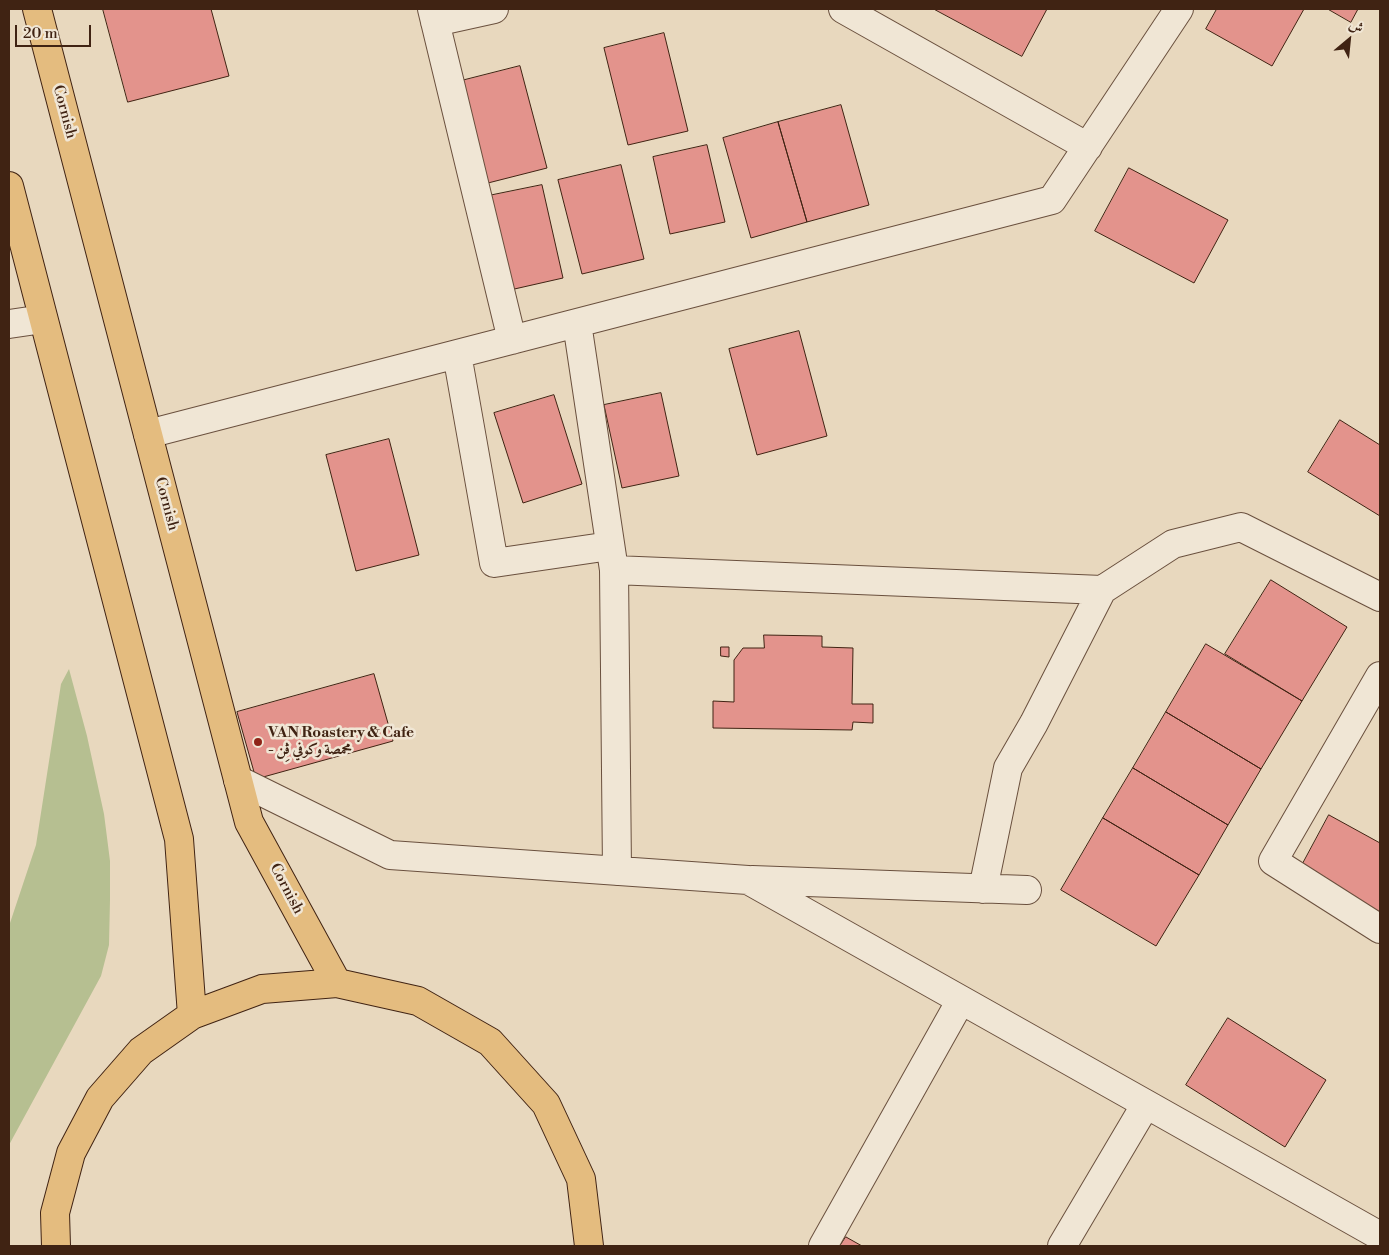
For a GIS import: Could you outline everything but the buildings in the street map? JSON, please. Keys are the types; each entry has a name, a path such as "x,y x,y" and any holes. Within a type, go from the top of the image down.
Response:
{"main road":[{"name":"Cornish","path":"37,9 249,822 337,983"},
{"path":"9,186 179,839 192,1014"},
{"path":"56,1246 55,1213 71,1153 100,1098 142,1051 192,1014 262,989 337,983 418,1001 490,1042 546,1104 581,1179 589,1246"}],"street":[{"path":"494,9 434,15 512,340"},
{"path":"843,9 1088,147"},
{"path":"148,434 1052,200 1179,9"},
{"path":"9,324 43,319"},
{"path":"577,323 612,558 617,871"},
{"path":"457,354 494,562 612,558 1102,590"},
{"path":"983,888 1008,768 1034,723 1102,590 1173,544 1241,527 1380,597"},
{"path":"1380,676 1273,861 1380,930"},
{"path":"238,780 390,855 748,880 1027,890"},
{"path":"748,880 1380,1236"},
{"path":"823,1246 961,1000"},
{"path":"1062,1246 1146,1104"}],"green space":[{"path":"69,669 87,736 104,814 110,861 109,945 101,976 9,1145 9,926 36,845 61,684"}],"place":[{"name":"VAN Roastery & Cafe - محمصة وكوفي ڤِن","path":"258,742"}]}
